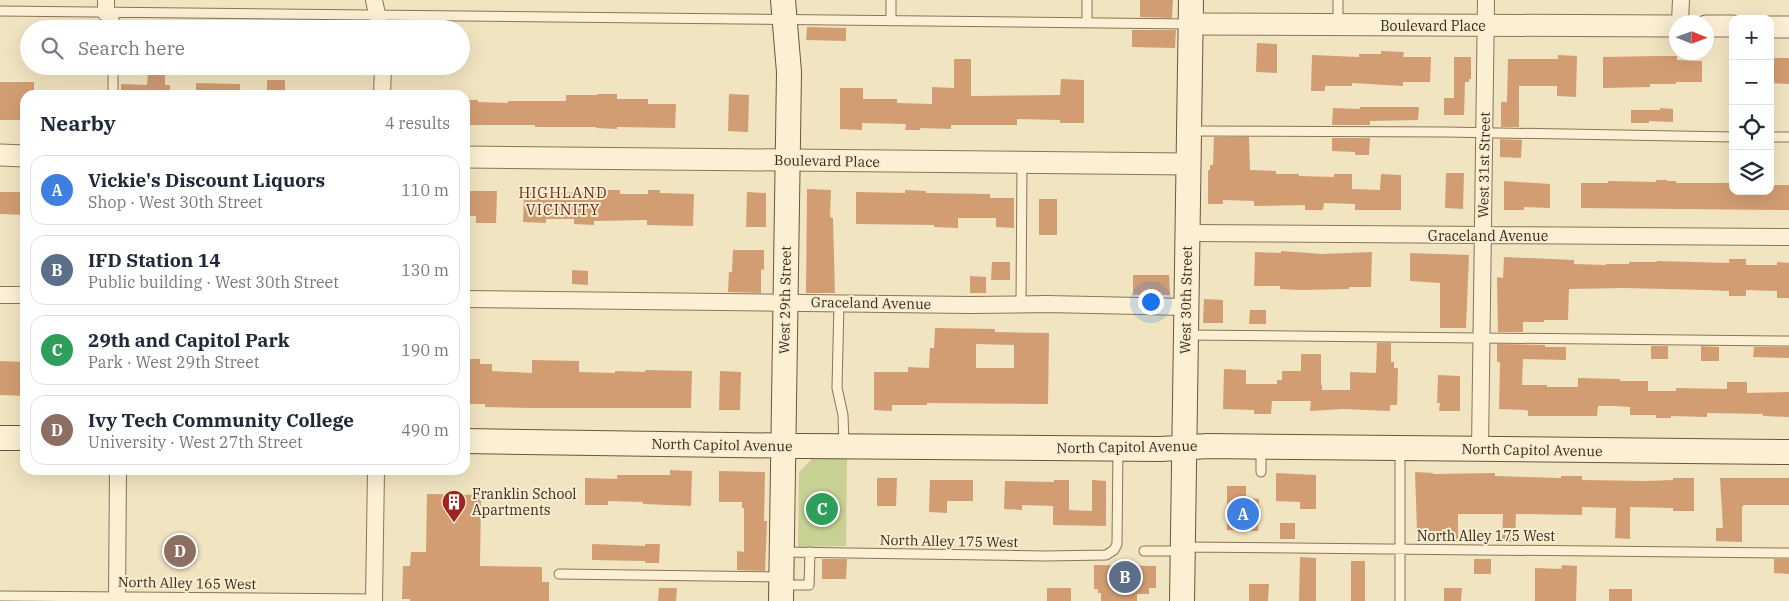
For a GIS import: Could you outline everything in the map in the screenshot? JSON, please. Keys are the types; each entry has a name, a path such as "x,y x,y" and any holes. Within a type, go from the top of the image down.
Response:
{"main road":[{"name":"West 30th Street","path":"1182,601 1191,0"},
{"name":"West 29th Street","path":"781,588 789,72 784,10"},
{"path":"0,438 20,438"},
{"name":"North Capitol Avenue","path":"470,441 782,446 1261,447 1789,452"}],"street":[{"name":"West 31st Street","path":"1480,449 1486,0"},
{"path":"1680,0 1680,15"},
{"name":"Boulevard Place","path":"1190,24 1669,26"},
{"path":"1714,26 1729,26"},
{"path":"1774,27 1789,27"},
{"path":"382,75 382,90"},
{"path":"0,155 20,156"},
{"name":"Boulevard Place","path":"470,157 1189,164"},
{"name":"Graceland Avenue","path":"1188,233 1789,237"},
{"path":"0,295 20,295"},
{"name":"Graceland Avenue","path":"470,298 1186,307"},
{"path":"118,475 118,598"},
{"path":"374,600 376,475"}],"lane":[{"path":"891,0 891,21"},
{"path":"1087,0 1087,23"},
{"path":"1338,0 1338,26"},
{"path":"0,11 109,8 377,15 784,10 891,21 1190,24"},
{"path":"113,75 113,90"},
{"path":"1190,131 1729,137"},
{"path":"1774,137 1789,137"},
{"path":"1021,304 1022,163"},
{"path":"839,303 837,388 843,422 844,446"},
{"path":"1186,334 1789,341"},
{"path":"1261,447 1261,472"},
{"name":"North Alley 175 West","path":"782,552 1045,556 1106,555 1114,550 1117,544 1118,448"},
{"path":"1400,449 1400,601"},
{"name":"North Alley 175 West","path":"1144,551 1182,549 1789,553"},
{"path":"559,574 781,588 809,585 810,552"},
{"name":"North Alley 165 West","path":"0,596 82,599 374,600"}],"green space":[{"path":"812,459 847,459 846,546 798,547 799,472"}],"building":[{"path":"1140,0 1173,0 1172,18 1140,17"},
{"path":"807,27 846,28 846,41 806,40"},
{"path":"1132,30 1176,30 1175,48 1132,47"},
{"path":"1257,43 1277,44 1277,73 1256,72"},
{"path":"1381,51 1404,52 1403,57 1431,57 1430,82 1403,82 1403,86 1352,83 1352,86 1325,86 1325,91 1311,91 1312,55 1359,57 1359,54 1381,54"},
{"path":"1558,55 1577,56 1576,97 1557,96 1557,86 1519,86 1519,127 1501,127 1501,102 1507,102 1508,59 1558,59"},
{"path":"1669,56 1669,60 1702,61 1702,82 1650,84 1650,87 1603,88 1603,57"},
{"path":"1454,57 1471,57 1471,79 1469,79 1469,82 1465,82 1464,115 1444,115 1444,98 1454,98"},
{"path":"1774,58 1789,58 1789,84 1774,83"},
{"path":"954,59 971,59 971,96 1060,95 1061,79 1084,80 1084,123 1060,123 1060,120 1017,119 1017,125 951,125 951,129 920,128 920,130 905,130 906,124 862,123 862,130 840,129 840,88 863,88 863,99 897,99 897,103 932,104 932,87 954,88"},
{"path":"148,75 165,75 165,85 170,85 170,90 121,90 121,84 147,85"},
{"path":"267,80 285,80 285,90 267,90"},
{"path":"0,82 34,82 34,90 20,90 20,120 0,120"},
{"path":"196,83 240,84 240,90 196,90"},
{"path":"617,94 617,99 648,99 648,104 676,104 675,128 617,127 617,129 535,127 535,125 470,125 470,100 508,103 508,101 566,101 566,95"},
{"path":"729,94 749,95 748,132 728,131"},
{"path":"1360,107 1419,107 1418,120 1370,121 1370,125 1332,125 1333,108 1360,109"},
{"path":"1660,108 1673,109 1673,122 1649,121 1649,123 1631,123 1631,110 1660,110"},
{"path":"1214,137 1249,137 1250,170 1276,171 1276,174 1299,174 1299,176 1334,177 1334,174 1352,174 1352,189 1380,190 1381,174 1401,175 1401,210 1355,210 1355,204 1324,203 1323,210 1305,210 1305,205 1254,206 1254,201 1223,200 1223,204 1208,204 1208,170 1210,170 1210,165 1213,165"},
{"path":"1332,138 1370,138 1369,155 1355,155 1355,152 1332,151"},
{"path":"1500,139 1522,140 1521,158 1500,157"},
{"path":"1446,173 1464,173 1463,209 1445,208"},
{"path":"1656,180 1667,180 1676,181 1676,183 1729,183 1729,195 1774,195 1774,185 1789,185 1789,210 1581,208 1581,183 1608,183 1608,181 1656,182"},
{"path":"1504,181 1550,184 1550,208 1524,207 1524,210 1504,210"},
{"path":"807,189 831,190 830,217 833,218 835,293 806,293"},
{"path":"601,190 620,190 620,194 648,194 648,190 660,190 660,193 694,194 693,226 647,225 647,220 594,221 594,225 574,224 574,219 546,219 546,223 523,222 524,192 601,193"},
{"path":"905,190 926,191 926,193 990,194 990,198 1014,198 1014,228 996,227 996,218 958,218 958,228 934,227 934,225 856,224 856,192 905,193"},
{"path":"470,191 497,191 496,223 476,223 476,216 470,216"},
{"path":"0,192 20,192 20,215 0,214"},
{"path":"747,192 766,193 766,227 746,227"},
{"path":"1039,199 1057,199 1057,235 1039,235"},
{"path":"733,250 764,250 764,270 761,269 761,293 728,292 729,272 732,272"},
{"path":"1281,251 1322,254 1372,252 1371,287 1299,290 1280,289 1280,286 1254,286 1255,252 1281,253"},
{"path":"1410,253 1469,255 1466,328 1440,328 1440,283 1410,281"},
{"path":"1504,257 1574,260 1574,264 1606,265 1657,261 1729,263 1729,259 1746,259 1746,265 1777,265 1777,262 1789,263 1789,298 1777,298 1777,291 1746,290 1746,296 1729,296 1729,291 1707,290 1569,289 1568,320 1523,322 1523,332 1498,332 1497,277 1503,278"},
{"path":"992,262 1010,262 1010,280 991,280"},
{"path":"572,270 588,271 588,285 572,284"},
{"path":"1133,275 1169,275 1170,295 1133,295"},
{"path":"970,276 986,277 986,293 970,293"},
{"path":"1204,299 1223,300 1223,323 1203,323"},
{"path":"1250,310 1266,310 1266,324 1249,324"},
{"path":"935,328 995,329 995,332 1049,333 1048,404 927,403 927,405 892,405 892,411 874,410 874,372 908,372 908,367 929,368 930,348 934,348","holes":["976,344 1014,345 1014,368 976,368"]},
{"path":"1377,343 1391,343 1391,362 1394,362 1394,368 1398,368 1397,405 1390,405 1390,411 1344,409 1310,411 1311,401 1272,401 1271,414 1254,414 1254,410 1223,409 1224,369 1246,370 1246,384 1277,384 1277,380 1282,380 1282,371 1301,371 1301,354 1321,354 1322,390 1350,390 1350,372 1376,373"},
{"path":"1497,344 1566,347 1566,360 1523,359 1522,385 1578,387 1578,378 1620,379 1620,381 1648,381 1648,391 1676,391 1676,388 1727,389 1727,382 1747,382 1747,393 1789,392 1789,417 1763,416 1763,414 1707,413 1707,417 1671,416 1671,418 1656,418 1656,415 1630,415 1630,407 1616,406 1598,406 1597,416 1528,416 1528,411 1526,410 1499,409 1500,362 1497,362"},
{"path":"1651,346 1668,346 1668,359 1651,359"},
{"path":"1701,346 1719,347 1719,361 1701,361"},
{"path":"1754,347 1789,347 1789,358 1753,357"},
{"path":"470,359 480,359 480,364 492,364 492,371 532,373 532,360 579,361 579,372 692,371 691,408 531,408 485,407 485,404 470,404"},
{"path":"0,361 20,362 20,396 0,395"},
{"path":"720,371 741,372 740,410 719,410"},
{"path":"1438,375 1460,376 1460,411 1439,411 1440,403 1437,403"},
{"path":"670,470 692,471 691,506 608,501 608,505 585,505 585,478 617,479 617,475 670,475"},
{"path":"719,471 765,472 764,521 767,521 765,571 737,570 737,551 744,552 744,508 742,508 742,502 719,502"},
{"path":"1415,472 1433,474 1495,473 1495,476 1561,478 1561,476 1582,476 1582,480 1647,481 1694,478 1694,511 1673,511 1673,508 1630,507 1630,539 1615,538 1616,508 1582,507 1582,515 1516,514 1515,542 1502,541 1503,514 1458,514 1458,539 1437,538 1437,531 1417,531"},
{"path":"1276,473 1316,475 1316,509 1300,509 1300,502 1276,501"},
{"path":"877,478 897,478 896,506 877,506"},
{"path":"1720,478 1789,478 1789,505 1744,505 1742,507 1742,542 1716,541 1716,528 1723,528"},
{"path":"930,480 973,480 973,501 947,501 947,513 929,512"},
{"path":"1054,480 1069,480 1069,510 1092,511 1092,480 1106,481 1106,526 1053,525 1053,506 1022,505 1022,510 1004,509 1005,481 1054,482"},
{"path":"1227,486 1246,486 1246,498 1259,499 1258,531 1227,530"},
{"name":"Franklin School Apartments","path":"427,494 481,495 480,566 542,567 542,582 549,582 549,601 410,601 410,599 402,599 403,566 410,566 411,552 426,552"},
{"path":"1280,523 1295,523 1295,539 1280,539"},
{"path":"592,544 645,546 645,544 660,544 659,563 592,560"},
{"path":"1300,557 1316,558 1316,601 1299,601"},
{"path":"822,559 847,559 846,579 822,579"},
{"path":"1474,559 1491,559 1491,574 1474,574"},
{"path":"1774,559 1789,559 1789,574 1774,573"},
{"path":"1351,561 1365,561 1365,601 1351,601"},
{"path":"1094,565 1156,566 1156,588 1149,588 1149,594 1137,594 1137,601 1101,601 1101,593 1098,593 1098,589 1094,589"},
{"path":"1562,565 1577,566 1576,601 1535,601 1535,568 1561,569"},
{"path":"1249,584 1269,584 1268,601 1249,601"},
{"path":"659,588 677,588 676,601 658,601"},
{"path":"1047,588 1071,588 1071,601 1047,601"},
{"path":"1444,588 1462,588 1461,601 1444,601"},
{"path":"1609,589 1632,589 1632,601 1609,601"}],"place":[{"name":"29th and Capitol Park","path":"822,509"},
{"name":"Vickie's Discount Liquors","path":"1243,514"},
{"name":"Franklin School Apartments","path":"454,523"},
{"name":"Ivy Tech Community College","path":"180,551"},
{"name":"IFD Station 14","path":"1125,577"}],"district":[{"name":"HIGHLAND VICINITY","path":"563,200"}]}
